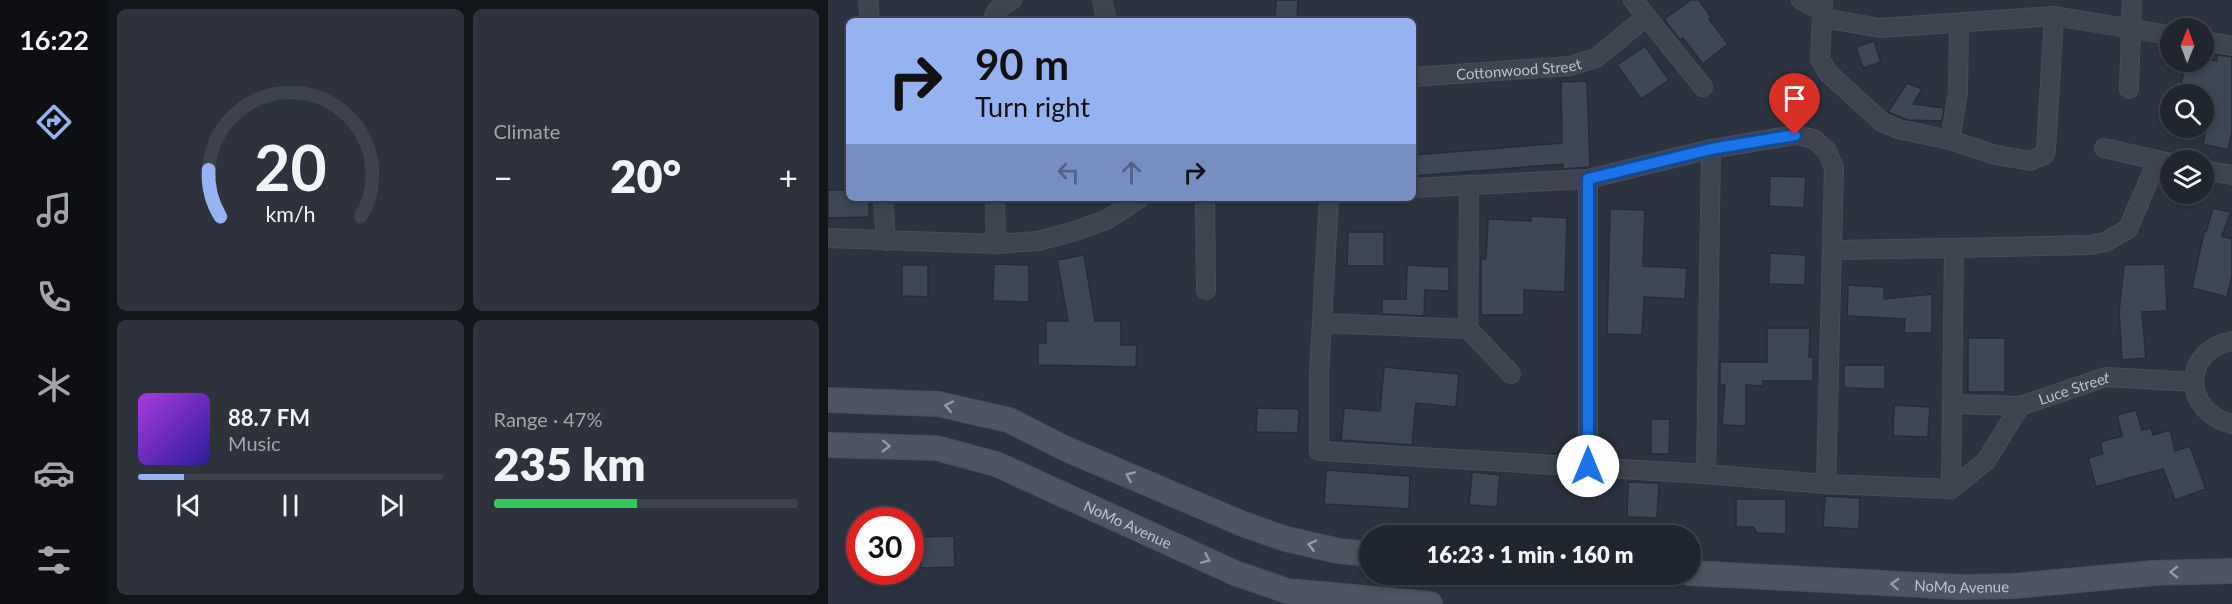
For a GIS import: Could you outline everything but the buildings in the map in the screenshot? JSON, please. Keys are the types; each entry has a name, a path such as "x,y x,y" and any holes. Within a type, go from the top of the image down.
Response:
{"main road":[{"path":"828,400 938,404 1009,420 1064,448 1243,524 1286,539 1339,551 1359,553"},
{"name":"NoMo Avenue","path":"828,445 936,447 970,455 996,464 1235,573 1287,591 1430,604"},
{"name":"NoMo Avenue","path":"1701,574 1970,587 2014,586 2154,573 2232,571"}],"street":[{"path":"868,0 870,18"},
{"path":"993,18 997,10 1012,0"},
{"path":"1102,0 1106,18"},
{"path":"1633,0 1703,87"},
{"path":"1801,0 1823,10 1880,28 2054,16 2160,32"},
{"path":"2009,0 2009,19"},
{"path":"2129,89 2132,0"},
{"path":"1823,10 1820,59 1828,73 1882,122 1898,129 1950,140 1996,155 2030,160 2044,155 2046,150 2054,16"},
{"name":"Cottonwood Street","path":"1416,77 1570,66 1596,58 1646,17"},
{"path":"1950,140 1958,92 1959,24"},
{"path":"2214,43 2232,46"},
{"path":"1416,188 1588,179 1711,149 1795,135 1814,139 1827,150 1834,168 1826,484"},
{"path":"2104,148 2160,161"},
{"path":"1706,474 1711,149"},
{"path":"1832,250 2105,242 2128,229 2160,169"},
{"path":"2214,172 2232,175"},
{"path":"1588,179 1588,466"},
{"path":"1468,329 1469,185"},
{"path":"883,201 886,241"},
{"path":"995,201 996,244"},
{"path":"828,238 996,244 1038,241 1106,220 1135,201"},
{"path":"1205,201 1206,290"},
{"path":"1329,201 1319,374 1319,451 1588,466 1826,484 1951,489 1986,461 2020,406"},
{"path":"1951,489 1954,404 1954,248"},
{"path":"1322,322 1468,329 1511,374"},
{"path":"2232,341 2211,349 2202,358 2196,369 2194,382 2201,405 2210,415 2232,424"},
{"name":"Luce Street","path":"1954,404 2020,406 2106,377 2194,382"}],"route":[{"path":"1588,466 1588,179 1711,149 1795,135"}]}
